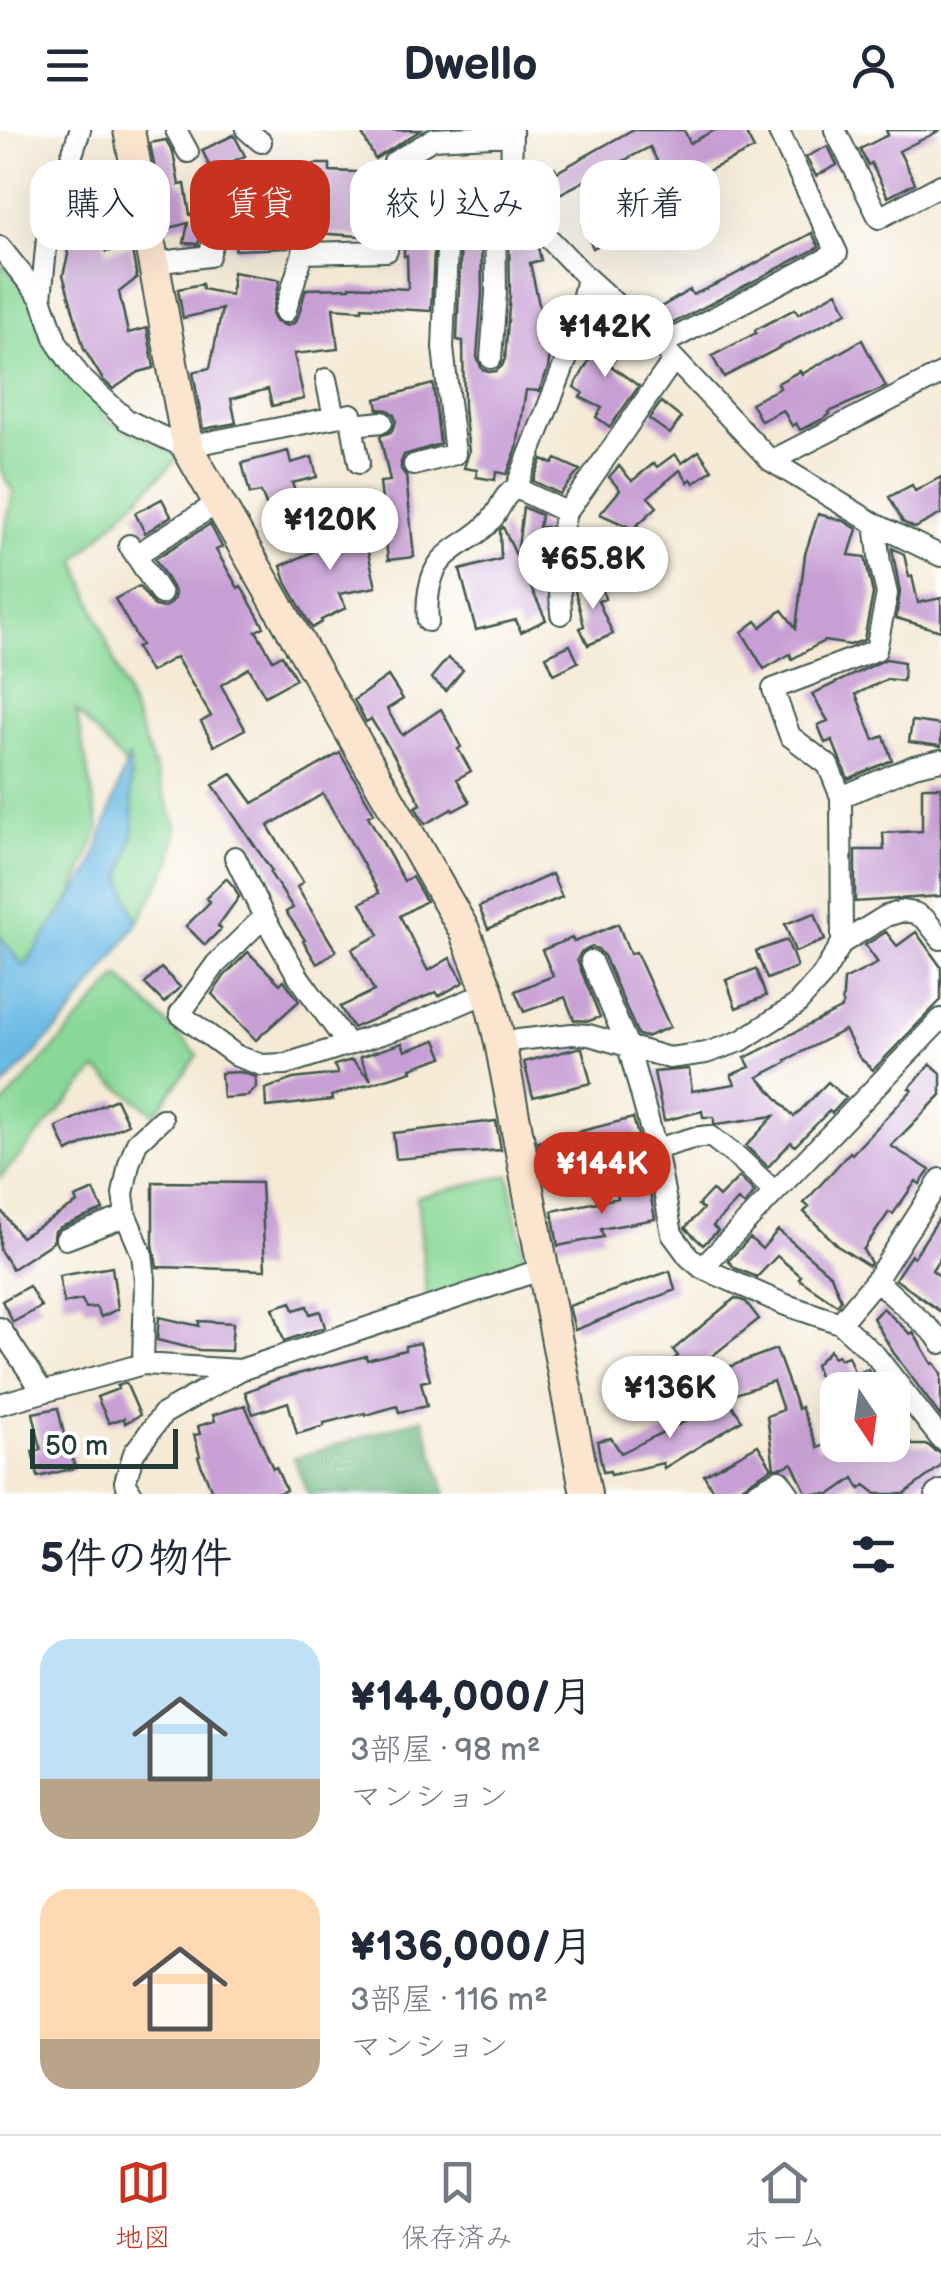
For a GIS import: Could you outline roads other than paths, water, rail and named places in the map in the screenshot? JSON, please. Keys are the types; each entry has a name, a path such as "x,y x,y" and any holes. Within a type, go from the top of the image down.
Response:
{"street":[{"path":"41,298 48,229 80,130"},
{"path":"129,130 188,447 464,930 488,992 586,1494"},
{"path":"176,130 188,152"},
{"path":"561,614 558,547 566,512 668,352 838,253 778,130"},
{"path":"835,130 880,218 941,185"},
{"path":"285,312 303,252 387,251 394,162 432,139 512,132 511,160"},
{"path":"0,248 41,298 56,343 81,378 127,420 188,447 342,421 382,422"},
{"path":"154,264 209,256 211,250"},
{"path":"414,465 455,454 443,348 448,250"},
{"path":"491,358 495,250"},
{"path":"560,250 668,352 771,461 875,524 941,556"},
{"path":"428,620 426,600 441,561 481,530 493,518 505,494 516,488 571,348 587,278"},
{"path":"771,461 941,374"},
{"path":"326,379 359,463"},
{"path":"516,488 566,512"},
{"path":"160,594 132,550 219,502"},
{"path":"842,942 841,797 828,765 790,736 773,689 876,650 887,594 875,524"},
{"path":"841,797 914,766 941,760"},
{"path":"234,857 298,976 348,1044"},
{"path":"500,1042 572,1034 589,1035 669,1058 706,1054 740,1042 796,1005 822,976 842,942 886,916 904,911 915,913 941,939"},
{"path":"264,917 216,964 180,1014 238,1056 262,1064 286,1064 416,1023 488,992"},
{"path":"591,962 628,1046 656,1149 672,1234 702,1268 840,1324 875,1355 941,1439"},
{"path":"702,1268 941,1019"},
{"path":"143,1364 145,1280 142,1254 126,1216 124,1194 138,1142 162,1120"},
{"path":"656,1149 710,1136 775,1192"},
{"path":"840,1324 934,1204 941,1179"},
{"path":"66,1239 126,1216"},
{"path":"132,1494 126,1482 134,1453 163,1414 240,1370 543,1269"},
{"path":"876,1280 941,1342"},
{"path":"0,1328 42,1392"},
{"path":"0,1404 143,1364 240,1370"},
{"path":"754,1494 779,1480 789,1494"}],"water":[{"path":"129,756 134,831 122,879 138,923 68,1018 0,1090 0,936 24,966 90,871"}]}
